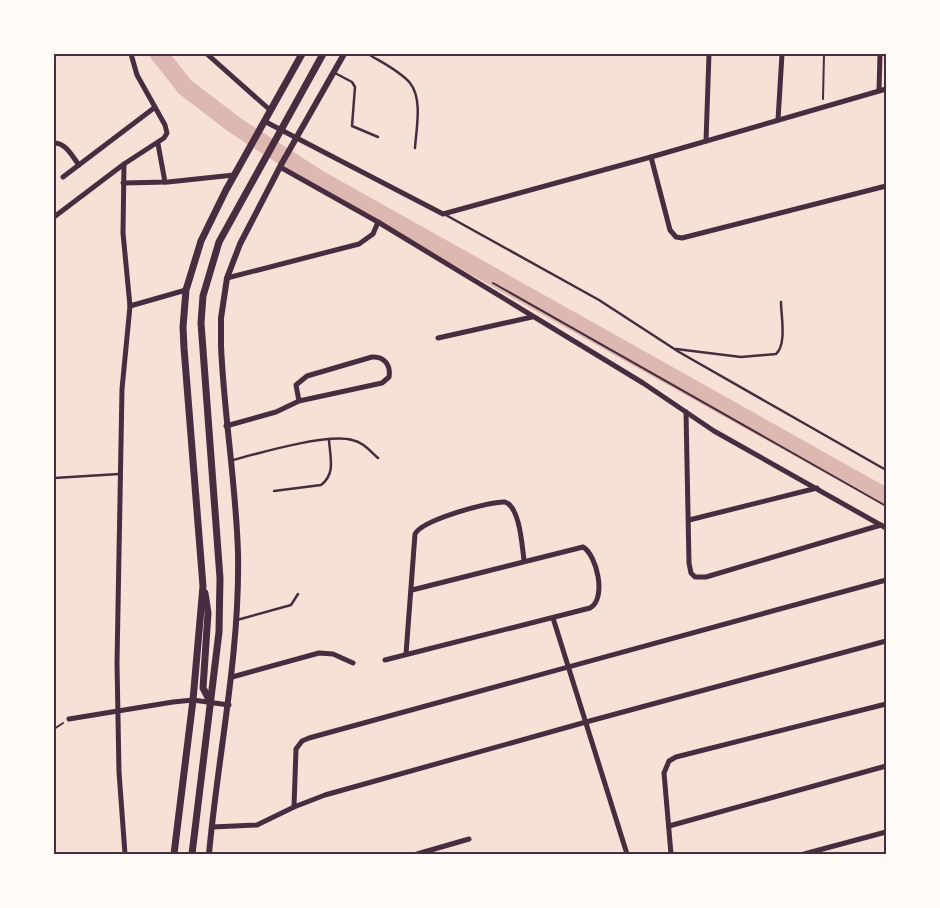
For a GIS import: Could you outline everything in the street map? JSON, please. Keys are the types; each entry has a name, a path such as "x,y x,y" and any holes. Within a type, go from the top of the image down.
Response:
{"main road":[{"path":"211,704 203,688 208,613 203,586 184,348 183,326 186,290 201,241 234,175 302,54"},
{"path":"192,854 219,632 220,578 202,331 203,296 219,242 278,132 323,54"},
{"path":"174,854 193,700 203,586"}],"street":[{"path":"54,217 124,164 158,144 167,133 165,125 137,75 131,54"},
{"path":"207,54 270,110"},
{"path":"209,854 229,705 236,620 238,553 226,426 221,318 227,278 240,244 281,165 344,54"},
{"path":"706,141 710,54"},
{"path":"778,120 782,54"},
{"path":"879,91 880,54"},
{"path":"262,124 278,132 297,137 443,214 823,109 886,89"},
{"path":"64,177 154,108"},
{"path":"54,142 61,143 79,165"},
{"path":"158,144 164,182"},
{"path":"652,157 670,230 676,237 682,238 886,186"},
{"path":"124,164 123,233 130,306 122,389 117,710 125,854"},
{"path":"281,165 643,383 714,430 884,527"},
{"path":"123,183 164,182 234,175"},
{"path":"227,278 359,244 373,234 378,222"},
{"path":"130,306 186,290"},
{"path":"438,338 532,317"},
{"path":"226,426 276,412 299,401 382,383 389,376 388,365 381,358 372,357 307,376 296,385 299,401"},
{"path":"686,412 689,563 691,573 699,578 884,527"},
{"path":"689,520 817,488"},
{"path":"406,654 415,534 419,527 436,519 500,501 510,503 516,512 524,560"},
{"path":"385,660 590,608 597,603 600,589 592,556 586,549 579,547 412,590"},
{"path":"294,806 296,749 302,741 309,738 886,580"},
{"path":"553,618 627,854"},
{"path":"212,827 257,825 294,806 325,796 586,722 886,641"},
{"path":"232,677 319,652 334,654 353,664"},
{"path":"69,719 117,710 193,700 229,705"},
{"path":"672,854 664,773 669,761 676,757 886,704"},
{"path":"669,826 886,766"},
{"path":"804,854 886,832"},
{"path":"417,854 469,839"}],"lane":[{"path":"368,54 406,79 414,90 417,112 415,148"},
{"path":"334,72 352,82 355,87 352,126 378,136"},
{"path":"443,214 599,300 675,349 886,470"},
{"path":"675,349 741,357 776,354 780,350 782,343 781,302"},
{"path":"230,461 300,444 352,439 378,458"},
{"path":"274,491 321,484 327,480 331,474 329,440"},
{"path":"54,478 121,474"},
{"path":"236,620 291,606 298,594"}],"path":[{"path":"823,109 824,54"},
{"path":"477,282 496,283 886,506"},
{"path":"54,729 69,719"}],"waterway":[{"path":"159,54 185,87 236,126 319,179 886,497"}]}
